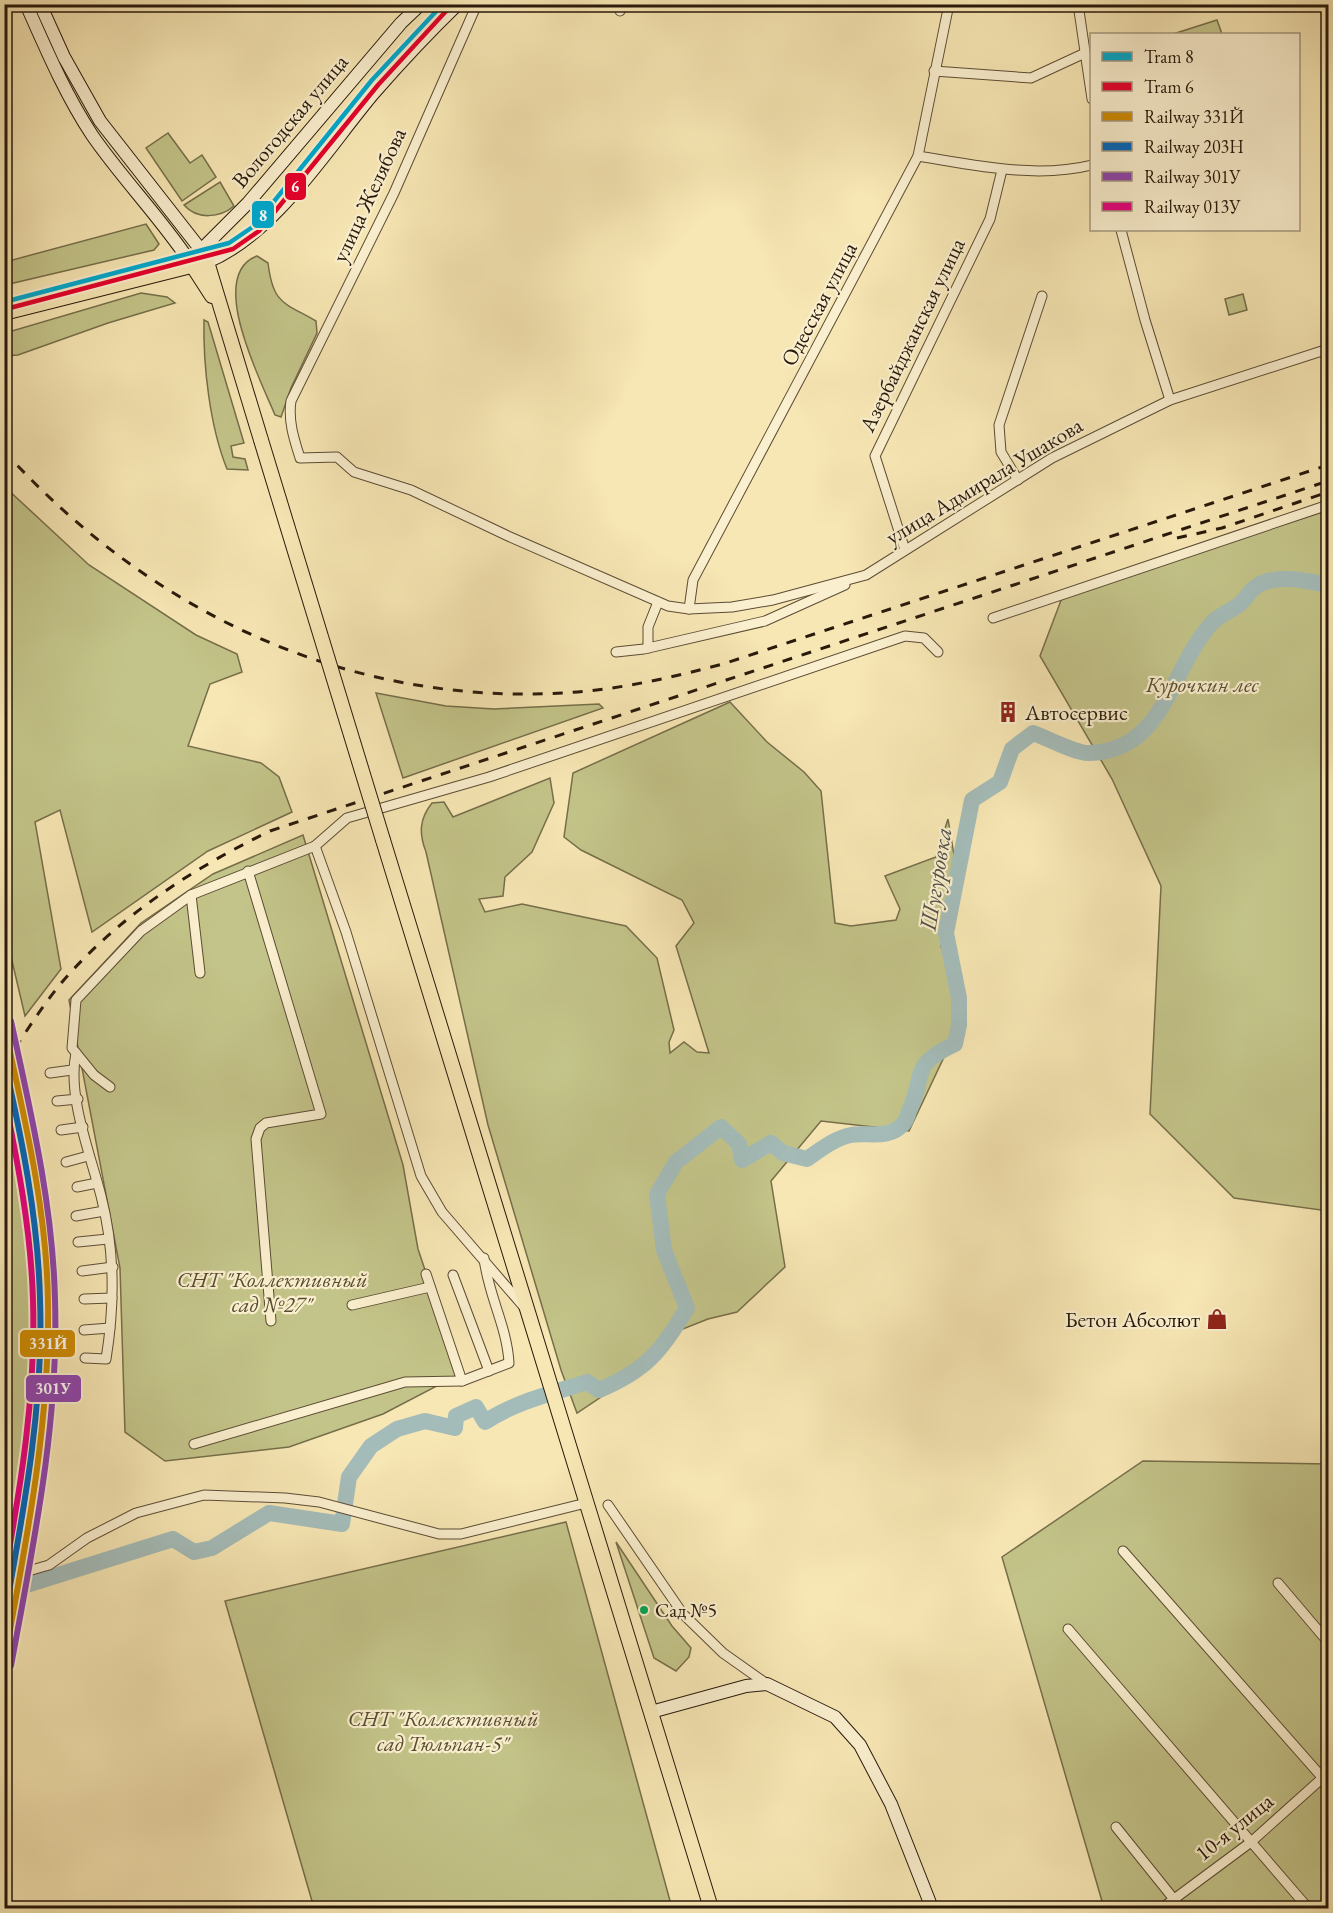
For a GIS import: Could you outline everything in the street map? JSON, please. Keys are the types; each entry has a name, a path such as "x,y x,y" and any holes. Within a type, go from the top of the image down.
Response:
{"main road":[{"path":"26,4 74,106 111,161 159,219 221,310"},
{"path":"40,4 64,57 100,121 204,256 711,1908"},
{"name":"Вологодская улица","path":"4,313 192,265 204,256 401,23 421,4"},
{"name":"Вологодская улица","path":"204,256 225,255 258,231 374,93 427,34 458,4"},
{"path":"651,1712 746,1686 767,1684 835,1717 860,1745 891,1804 932,1908"}],"street":[{"name":"улица Желябова","path":"291,400 394,193 477,4"},
{"name":"Одесская улица","path":"688,609 693,580 918,156 949,4"},
{"path":"1078,4 1090,86"},
{"path":"934,71 1031,78 1085,53"},
{"path":"918,156 1002,170 1074,169 1090,165"},
{"name":"Азербайджанская улица","path":"905,550 875,456 990,219 1002,170"},
{"path":"1121,231 1170,400"},
{"path":"1018,480 1001,452 999,424 1042,296"},
{"name":"улица Адмирала Ушакова","path":"291,400 289,413 292,434 300,458 337,458 354,472 411,490 518,541 658,602 688,609 732,607 773,600 866,575 1052,458 1170,400 1329,349"},
{"path":"993,618 1329,505"},
{"path":"616,652 648,648 765,621 866,575"},
{"path":"648,648 648,627 658,602"},
{"path":"110,1087 94,1075 72,1048 76,1000 141,931 191,895 315,846 347,819 489,777 905,636 924,638 938,652"},
{"path":"315,846 346,932 421,1176 442,1212 484,1258 528,1312"},
{"path":"249,871 321,1114 266,1123 260,1128 256,1139 271,1321"},
{"path":"191,895 201,973"},
{"path":"76,1053 72,1070 88,1156 104,1211 113,1266 106,1359 85,1358"},
{"path":"50,1073 72,1070"},
{"path":"57,1101 78,1099"},
{"path":"61,1130 83,1127"},
{"path":"66,1162 88,1156"},
{"path":"77,1187 97,1182"},
{"path":"76,1216 104,1211"},
{"path":"78,1242 108,1239"},
{"path":"194,1444 405,1382 462,1381 509,1363 508,1341 487,1283 484,1258"},
{"path":"82,1271 113,1266"},
{"path":"426,1274 462,1381"},
{"path":"453,1275 489,1371"},
{"path":"352,1305 430,1287"},
{"path":"84,1299 112,1298"},
{"path":"84,1330 110,1328"},
{"path":"4,1578 49,1565 87,1538 136,1513 204,1495 285,1498 319,1503 439,1534 460,1534 586,1503"},
{"path":"608,1505 683,1614 723,1653 767,1684"},
{"path":"1123,1551 1327,1778"},
{"path":"1278,1583 1329,1642"},
{"path":"1068,1629 1308,1908"},
{"name":"10-я улица","path":"1162,1908 1251,1842 1327,1778"},
{"path":"1116,1827 1181,1908"}],"green space":[{"path":"1217,20 1222,33 1176,33"},
{"path":"168,133 190,163 202,155 216,177 182,201 146,148"},
{"path":"220,182 234,206 228,210 209,216 195,213 184,205"},
{"path":"146,224 159,244 154,250 5,285 5,262"},
{"path":"257,256 268,263 273,287 282,300 316,321 317,333 291,388 281,417 275,415 259,378 242,330 237,306 236,284 243,267"},
{"path":"141,293 167,297 175,303 108,323 18,355 5,356 5,333"},
{"path":"1243,294 1247,310 1229,315 1225,299"},
{"path":"204,320 208,322 244,443 231,446 233,457 245,459 248,470 227,469 221,452 209,396"},
{"path":"5,487 89,565 196,635 237,654 242,672 210,684 188,746 261,763 279,777 292,812 208,851 92,932 60,810 35,822 61,969 25,1016 4,927"},
{"name":"Курочкин лес","path":"1328,510 1328,1211 1234,1198 1150,1114 1161,886 1112,779 1040,656 1063,595"},
{"path":"376,693 446,706 494,709 599,704 603,708 403,778"},
{"path":"730,702 767,742 804,772 821,791 835,923 851,926 896,920 900,909 885,876 936,857 948,819 957,873 941,947 959,967 954,1036 909,1131 821,1121 771,1181 785,1267 737,1312 708,1319 675,1332 649,1365 577,1413 561,1370 488,1125 422,839 423,821 432,803 444,802 453,817 550,778 554,803 532,852 505,877 503,896 479,899 485,912 522,904 626,926 657,958 674,1030 669,1042 670,1053 684,1042 697,1052 709,1053 676,946 694,923 682,900 581,850 564,837 573,773"},
{"name":"СНТ \"Коллективный сад №27\"","path":"303,835 403,1165 418,1249 460,1374 383,1414 289,1447 165,1461 125,1432 120,1268 69,1000 141,923 213,874"},
{"path":"9,1091 38,1239 44,1323 40,1393 31,1466 12,1570 5,1571 4,1099"},
{"path":"1143,1461 1328,1464 1328,1908 1104,1908 1002,1557"},
{"name":"СНТ \"Коллективный сад Тюльпан-5\"","path":"566,1522 672,1908 314,1908 225,1601"},
{"path":"616,1542 672,1626 691,1648 689,1657 676,1671 654,1658"}],"waterway":[{"name":"Шугуровка","path":"4,1592 173,1539 194,1552 212,1548 269,1513 342,1524 349,1477 371,1446 397,1429 425,1421 455,1428 456,1416 476,1407 485,1422 521,1403 587,1382 599,1390 640,1367 660,1348 687,1308 664,1250 657,1194 676,1162 721,1127 739,1144 742,1160 771,1143 783,1153 807,1159 828,1145 851,1135 891,1132 906,1120 925,1065 940,1052 955,1044 959,1025 959,998 946,933 972,800 1000,782 1012,749 1033,733 1084,753 1114,749 1134,739 1150,724 1163,705 1197,643 1211,624 1241,603 1253,589 1261,584 1280,579 1328,585"}],"railway":[{"path":"4,451 61,508 122,558 187,601 256,636 328,664 404,683 482,693 563,693 603,689 663,679 723,664 1328,465"},
{"path":"4,1065 53,994 71,972 115,929 189,875 270,831 1328,481"},
{"path":"1177,538 1222,528 1328,492"}],"tram line":[{"name":"8","path":"4,302 229,243 254,226 372,80 443,4"},
{"name":"6","path":"6,309 233,249 259,231 378,85 448,9"}],"rail line":[{"name":"301У","path":"11,1021 45,1195 55,1300 53,1393 49,1439 28,1576 11,1666"},
{"name":"331Й","path":"4,1025 39,1198 44,1233 48,1303 48,1348 41,1438 28,1528 4,1662"},
{"name":"203Н","path":"4,1060 23,1149 36,1239 40,1299 39,1379 31,1460 4,1619"},
{"name":"013У","path":"4,1096 27,1223 33,1300 30,1405 4,1577"}],"place":[{"name":"Автосервис","path":"1008,712"},
{"name":"Бетон Абсолют","path":"1217,1319"},
{"name":"Сад №5","path":"644,1610"}]}
